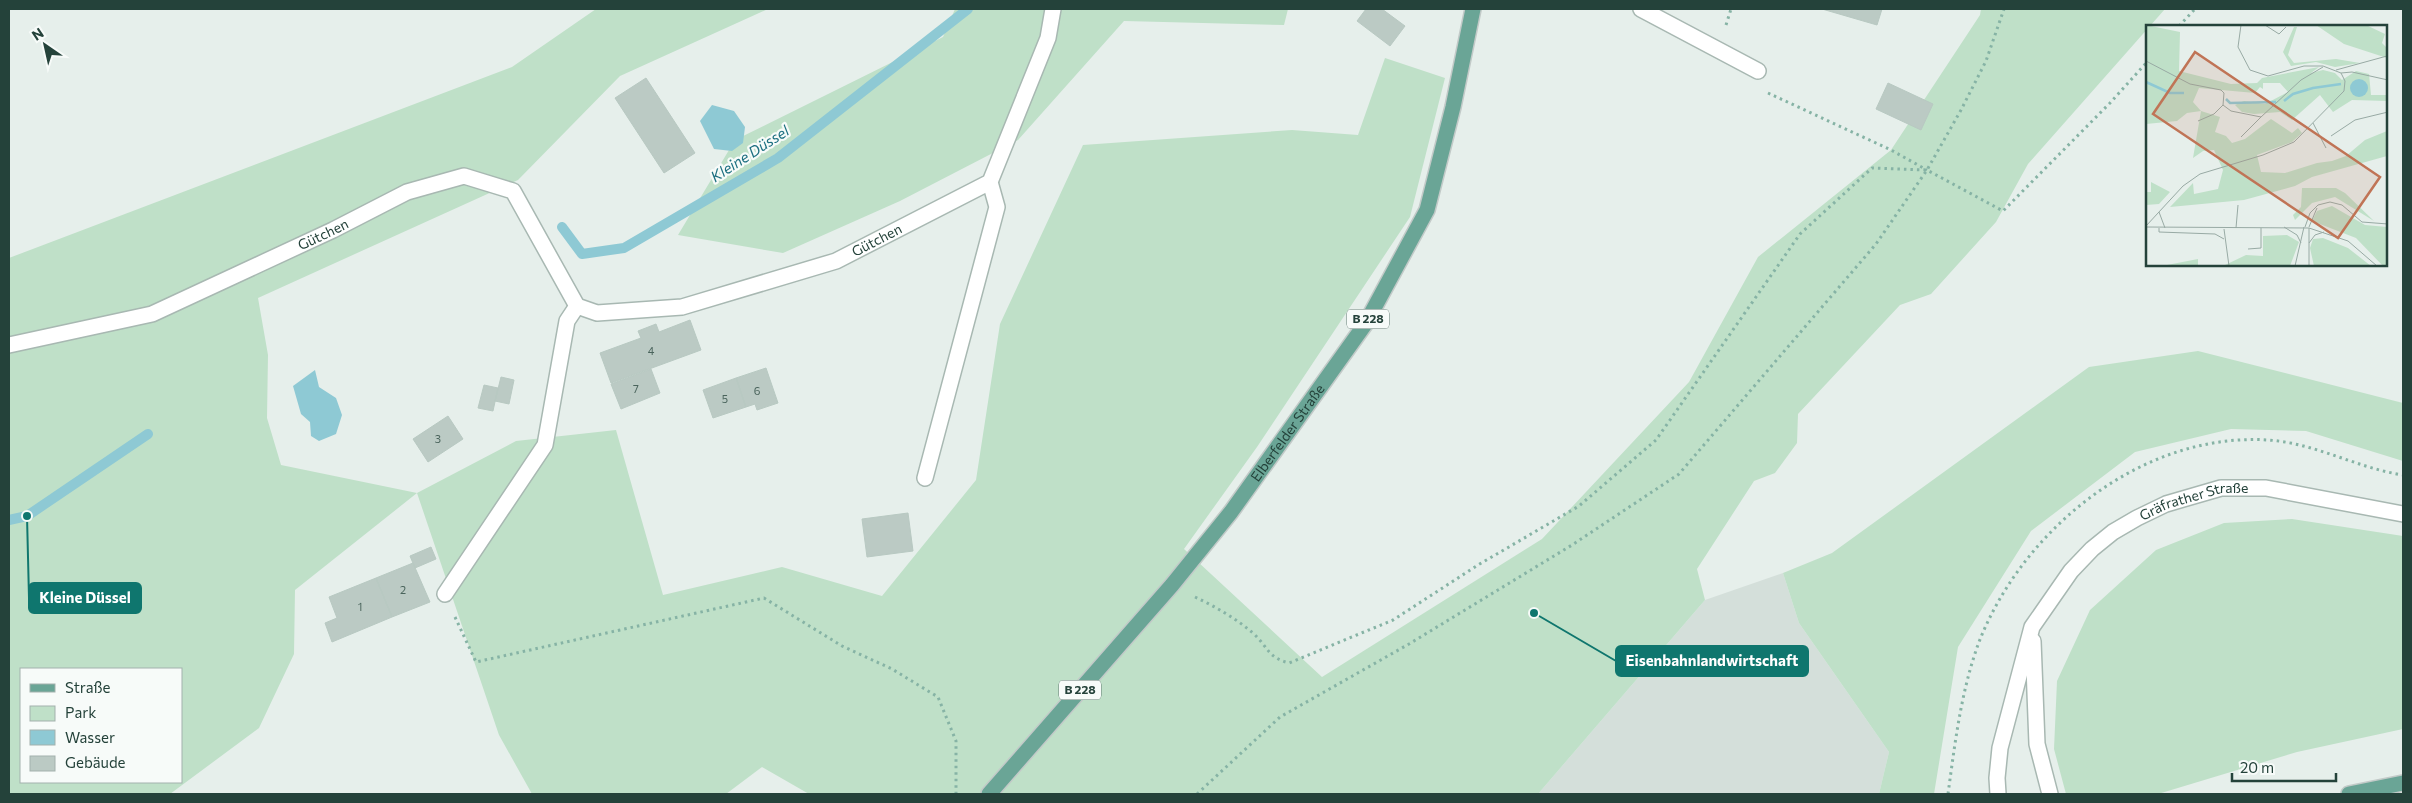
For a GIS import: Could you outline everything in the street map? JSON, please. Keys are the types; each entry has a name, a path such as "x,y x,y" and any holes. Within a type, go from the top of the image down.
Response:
{"main road":[{"name":"Elberfelder Straße","path":"989,794 1172,585 1231,512 1366,323 1427,210 1453,107 1473,9"},
{"path":"2349,794 2403,783"}],"street":[{"path":"926,478 997,207 990,182 1048,38 1054,9"},
{"path":"1641,9 1758,71"},
{"name":"Gütchen","path":"9,345 152,314 333,230 407,192 464,176 513,191 577,306 597,313 682,307 836,261 990,182"},
{"path":"445,594 545,445 567,320 577,306"},
{"name":"Gräfrather Straße","path":"1998,794 1997,778 2000,748 2032,627 2071,571 2092,549 2113,532 2137,518 2192,495 2222,488 2266,488 2403,514"},
{"path":"2032,627 2037,744 2050,794"}],"path":[{"path":"1197,794 1280,717 1409,644 1572,545 1679,474 1876,244 1927,170 1986,61 2004,9"},
{"path":"2180,25 2195,9"},
{"path":"1758,71 1766,92 1890,150 2003,211 2110,103 2146,63"},
{"path":"1172,585 1222,610 1255,635 1276,660 1289,663 1393,620 1478,565 1580,506 1656,440 1800,234 1872,168 1927,170"},
{"path":"459,628 476,662 764,598 842,646 892,669 938,696 956,741 956,794"}],"shaded area":[{"path":"1783,573 1799,623 1889,752 1879,794 1538,794 1705,600"}],"green space":[{"path":"596,9 768,9 620,76 518,180 258,298 268,355 267,418 281,465 417,493 295,590 294,654 259,728 170,794 9,794 9,258 512,67"},
{"path":"955,9 1288,9 1284,25 1124,21 1018,140 900,201 783,253 678,235 735,140 943,37"},
{"path":"1981,9 2165,9 2151,25 2146,25 2146,30 2028,164 1996,222 1931,294 1900,305 1798,414 1797,443 1775,473 1754,481 1697,569 1705,600 1538,794 809,794 762,767 726,794 532,794 499,735 417,493 516,441 616,430 663,595 782,567 882,596 976,480 1000,324 1083,145 1292,130 1358,135 1385,58 1445,78 1410,217 1257,447 1184,549 1322,677 1542,539 1689,382 1758,257 1891,150 1980,15"},
{"path":"2198,351 2403,403 2403,461 2306,431 2231,429 2135,452 2031,531 1958,647 1934,794 1879,794 1889,752 1799,623 1783,573 1832,553 2089,367"},
{"path":"2292,519 2403,536 2403,729 2297,752 2158,794 2066,794 2054,749 2057,681 2090,610 2156,550 2224,523"}],"water":[{"path":"712,105 734,111 745,127 743,143 732,151 714,149 700,121"},
{"path":"315,370 319,387 336,398 342,415 336,434 319,441 311,436 310,422 301,414 293,386"}],"building":[{"path":"1366,9 1382,9 1405,26 1390,46 1357,21"},
{"path":"1822,9 1882,9 1877,25"},
{"path":"646,78 695,153 664,173 615,98"},
{"path":"1888,83 1933,104 1921,130 1876,109"},
{"path":"690,320 701,350 611,383 600,353 641,338 638,331 656,324 659,332"},
{"path":"766,368 778,403 757,410 755,404 746,407 736,378"},
{"path":"651,369 660,393 621,409 611,384"},
{"path":"501,377 514,380 509,404 495,401"},
{"path":"736,378 746,407 713,418 703,390"},
{"path":"484,385 498,388 493,411 478,408"},
{"path":"448,416 463,439 428,462 413,439"},
{"path":"908,513 913,551 867,557 862,519"},
{"path":"431,547 436,559 415,568 410,556"},
{"path":"413,563 430,602 392,617 376,578"},
{"path":"376,578 392,617 332,642 325,623 337,618 329,597"}],"waterway":[{"name":"Kleine Düssel","path":"562,227 582,254 624,248 778,158 968,9"},
{"name":"Kleine Düssel","path":"9,520 27,516 148,434"}],"place":[{"name":"Kleine Düssel","path":"27,516"},
{"name":"Eisenbahnlandwirtschaft","path":"1534,613"}]}
